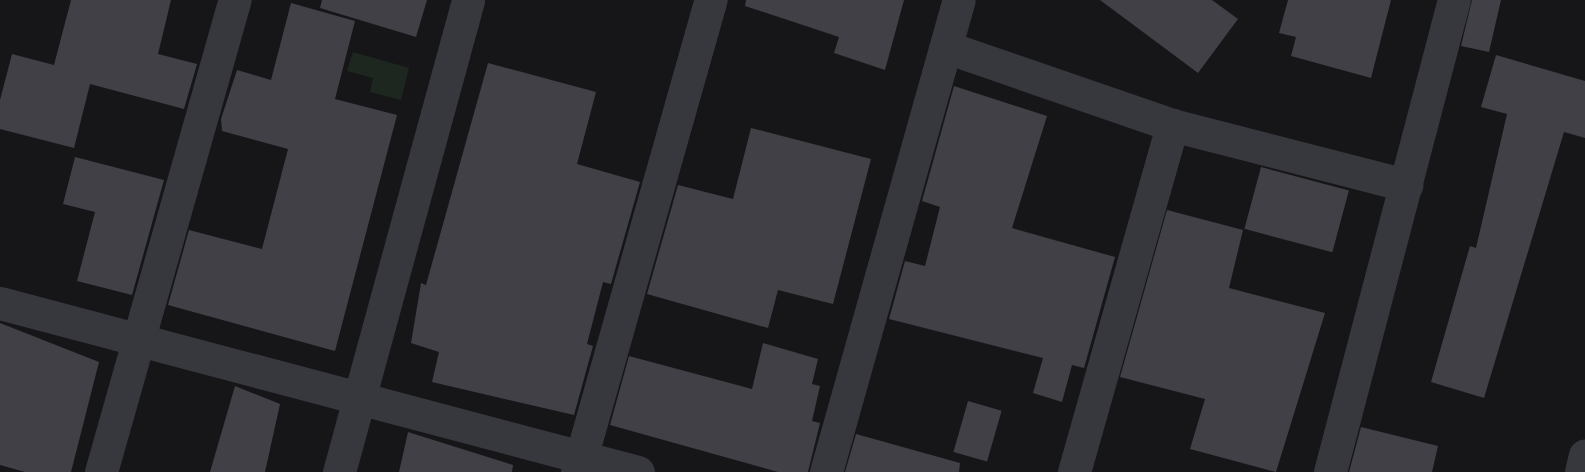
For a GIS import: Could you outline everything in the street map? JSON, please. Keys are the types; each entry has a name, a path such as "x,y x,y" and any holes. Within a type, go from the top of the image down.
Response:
{"street":[{"path":"101,472 142,342 235,0"},
{"path":"339,472 468,0"},
{"path":"579,464 711,0"},
{"path":"826,472 959,0"},
{"path":"1330,472 1454,0"},
{"path":"946,47 1172,125 1406,185"},
{"path":"1074,472 1172,125"},
{"path":"0,303 142,342 359,395 579,464 638,472"},
{"path":"1581,472 1585,455"}],"shaded area":[{"path":"353,52 409,68 401,100 370,92 373,78 347,71"}],"building":[{"path":"71,0 171,0 158,54 197,64 184,109 90,84 74,148 0,129 0,100 12,54 54,65"},
{"path":"322,0 427,0 416,37 320,8"},
{"path":"746,0 904,0 885,70 834,53 839,37 745,6"},
{"path":"1100,0 1212,0 1238,19 1198,73"},
{"path":"1288,0 1391,0 1371,78 1291,56 1296,37 1279,33"},
{"path":"1472,0 1501,0 1489,52 1461,46"},
{"path":"291,3 355,21 335,99 397,115 335,351 168,305 189,230 262,249 288,149 222,131 221,119 237,70 271,80"},
{"path":"1496,55 1585,81 1585,138 1564,132 1484,398 1431,382 1470,246 1476,248 1507,114 1481,107"},
{"path":"488,63 596,92 577,164 640,182 611,284 603,282 587,344 593,346 574,415 432,382 439,352 411,343 421,283 426,285"},
{"path":"954,86 1047,116 1012,228 1115,257 1084,368 1072,365 1062,402 1033,393 1043,358 889,319 905,261 925,266 940,207 922,201"},
{"path":"751,128 871,159 833,304 778,290 768,328 647,294 678,185 733,199"},
{"path":"75,157 164,180 132,295 77,281 95,212 63,204"},
{"path":"1261,167 1349,191 1332,252 1244,229"},
{"path":"1167,210 1243,230 1229,288 1325,313 1276,472 1190,449 1205,399 1120,377"},
{"path":"0,323 99,362 71,472 25,472 0,465"},
{"path":"763,343 818,359 812,384 820,386 812,421 820,423 808,472 778,472 610,425 629,356 752,389"},
{"path":"235,386 280,404 265,472 210,472"},
{"path":"968,401 1002,411 987,462 953,452"},
{"path":"1361,427 1438,446 1432,472 1349,472"},
{"path":"408,432 513,465 512,472 399,472"},
{"path":"856,434 960,463 959,472 845,472"}]}
